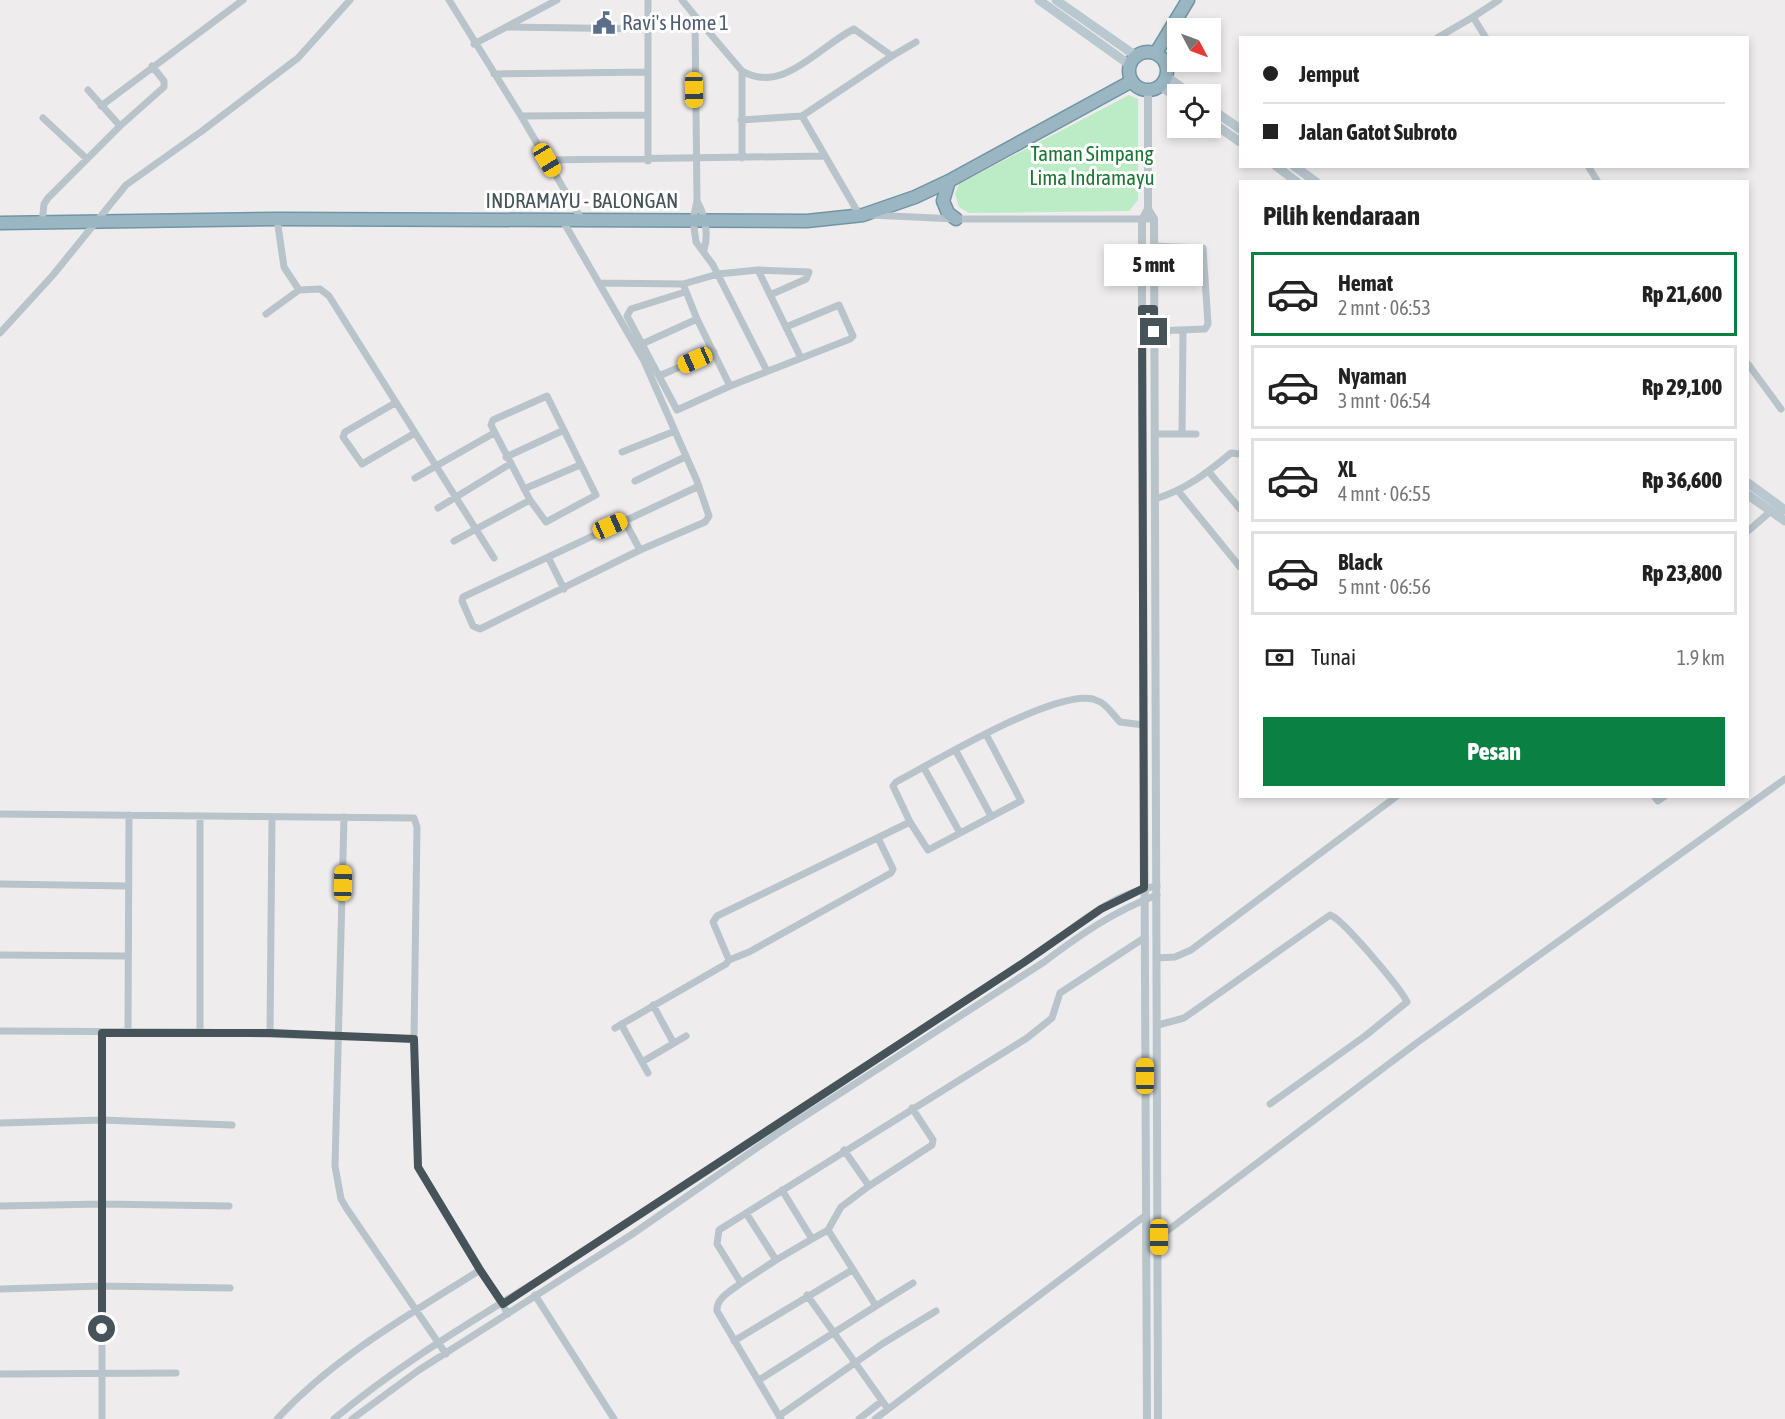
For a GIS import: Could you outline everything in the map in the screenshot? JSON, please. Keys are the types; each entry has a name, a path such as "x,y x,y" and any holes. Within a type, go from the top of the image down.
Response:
{"highway":[{"path":"1156,53 1188,0"},
{"path":"1146,51 1156,53 1166,61 1164,82 1148,91 1136,86 1132,81 1133,61 1146,51"},
{"name":"INDRAMAYU - BALONGAN","path":"0,223 43,218 97,221 277,219 807,222 861,215 950,182 1132,81"},
{"path":"950,182 943,201 948,213 956,219"}],"main road":[{"path":"1039,0 1133,61"},
{"path":"1056,0 1133,61"},
{"path":"1164,82 1168,84"},
{"path":"1164,82 1167,85"},
{"path":"1221,116 1239,128"},
{"path":"1221,129 1239,141"},
{"path":"1279,168 1294,180"},
{"path":"1297,168 1313,180"},
{"path":"1749,484 1785,510"},
{"path":"1749,496 1768,514 1785,521"}],"street":[{"path":"101,106 243,0"},
{"path":"0,333 126,185 298,58 350,0"},
{"path":"449,0 583,221"},
{"path":"474,44 557,0"},
{"path":"648,0 648,161"},
{"path":"682,0 742,71 752,76 782,76 854,29 892,56"},
{"path":"1440,36 1499,0"},
{"path":"695,16 697,201 704,250"},
{"path":"1473,17 1485,36"},
{"path":"506,27 647,29"},
{"path":"741,120 802,116 916,42"},
{"path":"43,218 44,204 120,126 164,87 164,81 152,66"},
{"path":"742,71 742,158"},
{"path":"494,74 648,72"},
{"path":"88,90 120,126"},
{"path":"1147,1419 1142,725 1144,559 1142,220 1148,209 1148,91"},
{"path":"520,116 648,115"},
{"path":"802,116 861,215 956,219 1154,219"},
{"path":"43,118 87,159"},
{"path":"547,160 648,161 824,156"},
{"path":"697,201 699,220 696,242 704,250 718,274 767,371"},
{"path":"1148,209 1154,219 1158,1419"},
{"path":"277,219 284,267 299,290"},
{"path":"563,221 644,361 699,486 708,520 640,549 564,589 477,630 473,626 462,601 463,597 699,486"},
{"path":"1154,246 1203,248 1208,324 1205,329 1154,332"},
{"path":"599,283 683,284 718,274 758,270 809,272 806,279 770,295"},
{"path":"758,270 801,358"},
{"path":"683,284 697,319 730,386"},
{"path":"266,314 299,290 320,289 329,296 494,558"},
{"path":"685,292 631,309 627,313 678,410 730,386 852,338 853,335 843,308 837,306 786,327"},
{"path":"1142,309 1154,309"},
{"path":"642,344 697,319"},
{"path":"1182,434 1183,331"},
{"path":"659,376 714,352"},
{"path":"1749,365 1781,409"},
{"path":"547,396 562,431 596,495 546,522 530,500 494,433 491,425 493,420 547,396"},
{"path":"395,403 345,432 343,437 362,464 415,433"},
{"path":"438,508 508,460 562,431"},
{"path":"622,452 675,431"},
{"path":"415,478 494,433"},
{"path":"1155,434 1196,434"},
{"path":"1155,499 1179,492 1209,472 1231,453 1239,454"},
{"path":"635,481 685,457"},
{"path":"524,489 580,465"},
{"path":"1209,472 1239,508"},
{"path":"1179,492 1239,566"},
{"path":"454,541 530,500"},
{"path":"1749,530 1768,514"},
{"path":"624,520 640,549"},
{"path":"548,558 564,589"},
{"path":"1144,559 1155,558"},
{"path":"1144,577 1156,577"},
{"path":"987,735 1022,799 928,850 910,822 894,784 987,735 1043,708 1071,698 1096,700 1105,705 1124,724 1142,725"},
{"path":"956,751 992,816"},
{"path":"924,768 960,833"},
{"path":"1159,1233 1418,1042 1785,779"},
{"path":"1157,958 1175,957 1191,950 1394,798"},
{"path":"0,814 411,817 417,823 414,1039 418,1167 508,1314"},
{"path":"128,1031 129,815"},
{"path":"200,816 200,1032"},
{"path":"270,1033 272,817"},
{"path":"344,817 335,1166 341,1198 446,1354"},
{"path":"729,960 714,928 713,922 717,916 910,822"},
{"path":"648,1073 618,1026 729,960 749,952 891,873 893,869 878,838"},
{"path":"0,884 128,886"},
{"path":"334,1419 358,1398 438,1342 503,1304 575,1257 1101,909 1144,888 1157,886"},
{"path":"352,1419 758,1147 1044,962 1079,935 1106,918 1157,896"},
{"path":"1158,1025 1184,1018 1304,932 1330,915 1335,917 1349,929 1407,1002 1375,1029 1270,1104"},
{"path":"741,1283 719,1249 716,1238 719,1230 1027,1038 1052,1018 1060,993 1144,938"},
{"path":"0,955 127,956"},
{"path":"653,1005 673,1042"},
{"path":"0,1030 102,1033 128,1031 270,1033 414,1039"},
{"path":"102,1033 102,1419"},
{"path":"642,1062 686,1036"},
{"path":"912,1108 933,1140 931,1147 869,1186 841,1207 828,1230 741,1283 716,1305 718,1316 780,1417 936,1311"},
{"path":"0,1123 102,1120 232,1125"},
{"path":"844,1150 869,1186"},
{"path":"782,1190 813,1239"},
{"path":"0,1206 102,1204 229,1206"},
{"path":"746,1213 776,1260"},
{"path":"875,1419 1146,1217"},
{"path":"828,1230 876,1306"},
{"path":"575,1257 580,1266"},
{"path":"277,1419 299,1395 330,1368 480,1270"},
{"path":"734,1341 852,1270"},
{"path":"759,1380 913,1283"},
{"path":"0,1289 103,1286 230,1288"},
{"path":"535,1295 614,1419"},
{"path":"807,1295 888,1409"},
{"path":"0,1374 176,1373"},
{"path":"859,1419 882,1401"}],"green space":[{"name":"Taman Simpang Lima Indramayu","path":"1129,95 1138,99 1138,200 1129,211 969,213 959,207 955,194 959,184"}],"place":[{"name":"Ravi's Home 1","path":"604,23"}],"route":[{"path":"102,1329 102,1033 128,1031 270,1033 414,1039 416,1153 420,1174 503,1304 1023,963 1101,909 1144,888 1142,309 1154,309 1154,332"}]}
